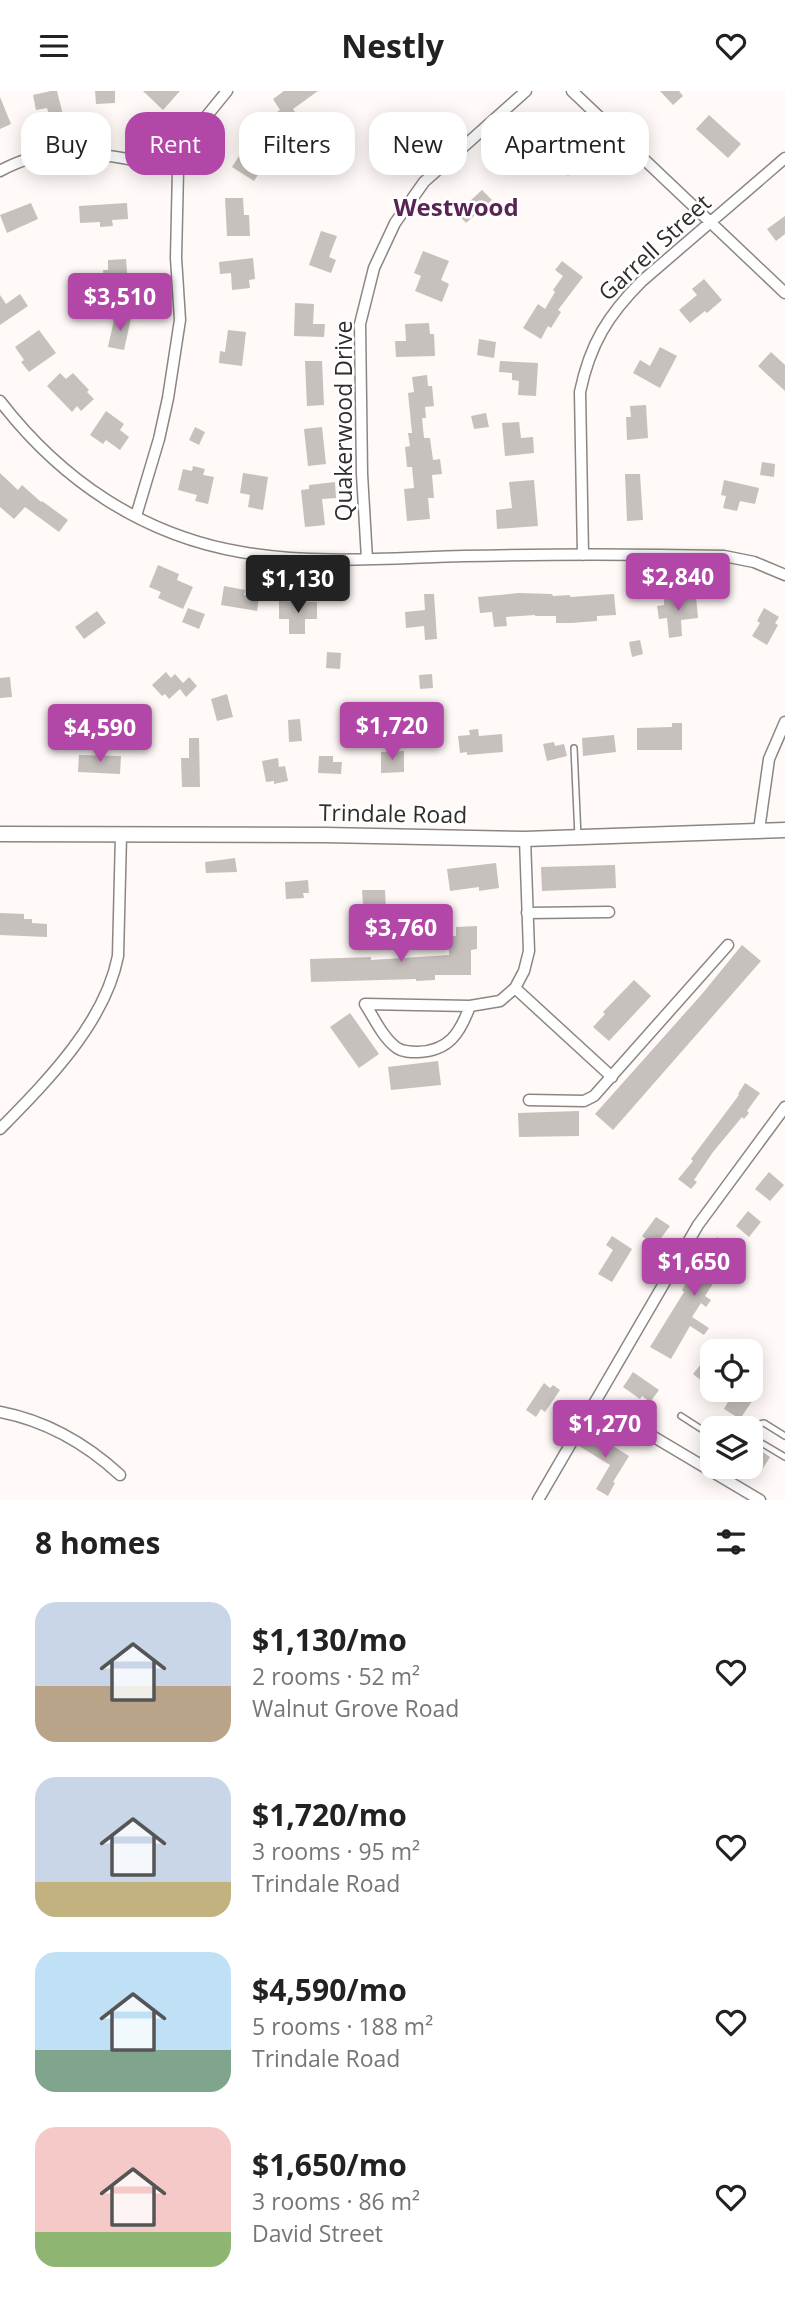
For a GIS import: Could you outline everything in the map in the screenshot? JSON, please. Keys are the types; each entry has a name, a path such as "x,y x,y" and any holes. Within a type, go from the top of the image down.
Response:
{"main road":[{"name":"Trindale Road","path":"0,834 525,839 785,830"}],"street":[{"path":"210,112 227,91"},
{"name":"Quakerwood Drive","path":"367,559 362,474 360,324 374,268 395,223 424,182 526,91"},
{"path":"572,91 785,293"},
{"path":"0,171 25,159 75,152 125,159"},
{"name":"Garrell Street","path":"583,555 579,412 582,383 598,335 621,302 642,281 785,158"},
{"path":"135,516 159,439 180,320 176,258 178,175"},
{"path":"0,401 52,460 85,487 135,516 187,539 238,552 303,558 367,559 583,555 724,556 754,562 785,575"},
{"path":"759,830 769,758 785,722"},
{"path":"0,1129 62,1060 107,994 118,955 121,835"},
{"path":"470,1006 464,1023 446,1045 435,1050 418,1052 402,1051 394,1046 365,1004 470,1006 500,1001 514,988 524,971 529,951 525,839"},
{"path":"527,913 609,912"},
{"path":"529,1100 584,1101 594,1096 728,945"},
{"path":"514,988 612,1077"},
{"path":"538,1500 698,1225 785,1107"},
{"path":"595,1402 700,1464"},
{"path":"0,1412 60,1431 81,1443 120,1475"},
{"path":"725,1479 760,1500"}],"lane":[{"path":"574,748 578,837"},
{"path":"681,1416 700,1428"},
{"path":"763,1423 785,1436"},
{"path":"763,1444 785,1457"}],"building":[{"path":"57,91 62,112 48,112 47,108 36,110 33,95"},
{"path":"95,91 115,91 115,103 96,104"},
{"path":"143,91 180,91 163,110"},
{"path":"284,91 318,91 293,109 295,112 277,112 280,110 273,99"},
{"path":"660,91 679,91 683,96 673,105"},
{"path":"0,97 11,124 0,129"},
{"path":"709,115 741,144 728,158 696,129"},
{"path":"239,156 239,171 232,167"},
{"path":"245,175 258,175 254,181"},
{"path":"482,190 492,200 466,223 457,213"},
{"path":"225,198 243,198 244,215 249,215 250,236 227,236"},
{"path":"31,203 38,219 7,233 0,215"},
{"path":"127,203 128,219 112,220 113,226 100,227 100,222 80,223 79,206"},
{"path":"785,216 785,234 776,241 767,229"},
{"path":"321,231 337,236 329,257 336,260 331,273 309,265"},
{"path":"423,251 449,261 441,280 449,284 442,302 415,291 421,276 414,273"},
{"path":"253,258 255,279 249,280 250,288 232,290 231,273 220,274 219,262"},
{"path":"126,259 128,285 125,285 125,296 109,297 103,270 108,270 108,260"},
{"path":"562,261 583,277 558,310 561,312 551,328 548,326 541,339 523,328 538,304 545,309 555,292 553,290 563,276 555,270"},
{"path":"704,279 722,300 690,323 679,310 697,295 692,289"},
{"path":"20,294 28,306 0,325 0,295 6,304"},
{"path":"295,303 314,304 313,324 325,324 324,337 294,336"},
{"path":"115,315 131,318 124,350 108,347"},
{"path":"429,323 430,334 434,334 435,356 396,357 395,341 406,341 405,324"},
{"path":"39,330 56,353 29,372 15,347"},
{"path":"228,330 246,332 242,366 219,363 220,351 225,352"},
{"path":"479,339 496,342 494,358 477,355"},
{"path":"660,347 677,356 660,388 633,373 640,360 650,366"},
{"path":"771,352 785,365 785,391 758,366"},
{"path":"305,361 322,361 324,405 307,406"},
{"path":"500,361 538,363 536,396 518,395 519,381 512,380 512,373 499,372"},
{"path":"60,373 66,379 73,373 94,399 81,411 77,406 72,412 47,386"},
{"path":"427,375 428,386 432,386 434,406 425,407 426,418 422,418 424,438 430,438 433,460 440,459 442,474 432,475 434,498 428,498 430,519 407,521 404,489 414,488 412,467 407,467 405,447 410,446 408,433 412,433 408,393 414,392 412,377"},
{"path":"646,405 648,438 627,440 626,417 631,417 630,406"},
{"path":"106,411 124,424 120,430 129,437 120,450 106,440 103,444 90,435"},
{"path":"486,413 489,427 474,429 471,416"},
{"path":"519,422 521,438 533,437 534,453 505,456 502,423"},
{"path":"195,427 205,432 199,445 189,440"},
{"path":"322,427 326,464 308,466 304,429"},
{"path":"762,462 775,464 774,477 760,475"},
{"path":"193,466 205,469 203,475 214,477 208,504 195,501 197,495 178,490 183,469 192,471"},
{"path":"0,473 18,490 22,485 68,520 59,532 25,507 14,519 0,507"},
{"path":"243,473 268,477 263,510 248,507 250,495 240,493"},
{"path":"625,474 640,474 643,520 627,521"},
{"path":"534,480 538,526 497,529 496,510 512,508 509,482"},
{"path":"724,480 759,488 755,504 740,501 737,511 723,508 726,496 721,495"},
{"path":"335,482 336,498 322,499 325,525 305,527 301,490 309,489 309,485"},
{"path":"158,565 179,574 177,580 193,587 183,609 158,598 161,592 149,587"},
{"path":"224,586 245,590 244,595 259,597 257,611 221,605"},
{"path":"519,593 570,597 614,594 616,615 597,616 597,621 571,623 556,623 556,616 506,617 507,626 494,627 492,612 480,613 478,597"},
{"path":"424,594 434,594 437,639 425,640 424,626 406,628 405,612 425,610"},
{"path":"696,596 698,618 681,620 682,636 669,638 667,618 659,619 657,606 664,605 664,599"},
{"path":"279,601 317,602 317,619 305,619 305,634 289,634 289,619 279,619"},
{"path":"188,608 205,614 199,629 182,622"},
{"path":"764,608 779,617 775,623 778,625 767,645 752,636 760,623 757,621"},
{"path":"97,611 106,623 84,639 75,627"},
{"path":"640,640 643,654 632,657 629,642"},
{"path":"327,652 341,653 340,669 326,668"},
{"path":"166,672 171,678 175,674 183,683 189,677 197,686 186,697 180,689 169,699 165,694 162,696 152,685"},
{"path":"432,674 433,688 420,689 419,675"},
{"path":"10,677 12,697 0,698 0,678"},
{"path":"227,694 233,717 217,721 211,699"},
{"path":"300,719 302,741 289,742 288,720"},
{"path":"414,720 426,723 423,735 411,732"},
{"path":"672,723 682,723 682,750 637,750 637,728 672,727"},
{"path":"478,729 479,736 502,734 503,752 467,755 467,752 460,753 458,736 470,735 469,730"},
{"path":"614,735 616,752 583,756 582,738"},
{"path":"189,738 199,738 200,787 182,787 181,758 189,758"},
{"path":"554,742 555,746 564,744 567,756 547,761 543,744"},
{"path":"404,751 404,772 381,773 381,752"},
{"path":"79,755 121,756 120,774 78,772"},
{"path":"319,756 333,756 333,762 342,762 341,774 318,773"},
{"path":"278,758 279,767 285,766 288,781 274,784 274,781 266,782 262,761"},
{"path":"235,858 237,872 206,873 205,862"},
{"path":"496,863 499,888 479,891 479,887 450,891 447,869"},
{"path":"615,865 616,888 542,891 541,867"},
{"path":"308,880 309,893 303,893 304,898 286,899 285,882"},
{"path":"362,890 385,890 386,912 377,912 377,905 363,905"},
{"path":"0,913 24,914 24,919 32,919 32,923 47,924 47,937 0,935"},
{"path":"477,926 477,949 471,950 471,975 435,975 435,980 416,981 311,982 310,959 371,957 371,960 449,955 448,936 456,936 456,927"},
{"path":"742,945 761,961 613,1130 595,1114"},
{"path":"634,980 651,996 609,1041 593,1027 605,1014 603,1012"},
{"path":"350,1013 379,1054 359,1068 330,1027"},
{"path":"438,1061 441,1085 391,1090 388,1067"},
{"path":"745,1083 760,1093 747,1111 749,1113 744,1119 742,1117 713,1152 691,1189 678,1179"},
{"path":"579,1111 579,1136 519,1137 518,1113"},
{"path":"769,1172 784,1185 770,1201 755,1189"},
{"path":"748,1211 761,1222 749,1237 736,1226"},
{"path":"656,1217 670,1226 655,1246 642,1236"},
{"path":"612,1236 632,1249 612,1282 598,1274 613,1250 606,1245"},
{"path":"717,1237 738,1252 719,1284 714,1282 705,1296 711,1300 706,1307 701,1303 692,1317 709,1328 704,1335 690,1326 671,1359 650,1347 684,1292 682,1290"},
{"path":"700,1365 700,1380 693,1374"},
{"path":"633,1372 659,1390 650,1402 642,1396 640,1399 623,1387"},
{"path":"544,1383 550,1388 553,1385 560,1390 545,1412 541,1409 536,1417 526,1410"},
{"path":"728,1402 752,1402 742,1416 735,1416 724,1409"},
{"path":"589,1431 629,1456 608,1496 596,1489 610,1465 579,1446"},
{"path":"763,1452 770,1457 763,1468"}],"district":[{"name":"Westwood","path":"456,206"}]}
